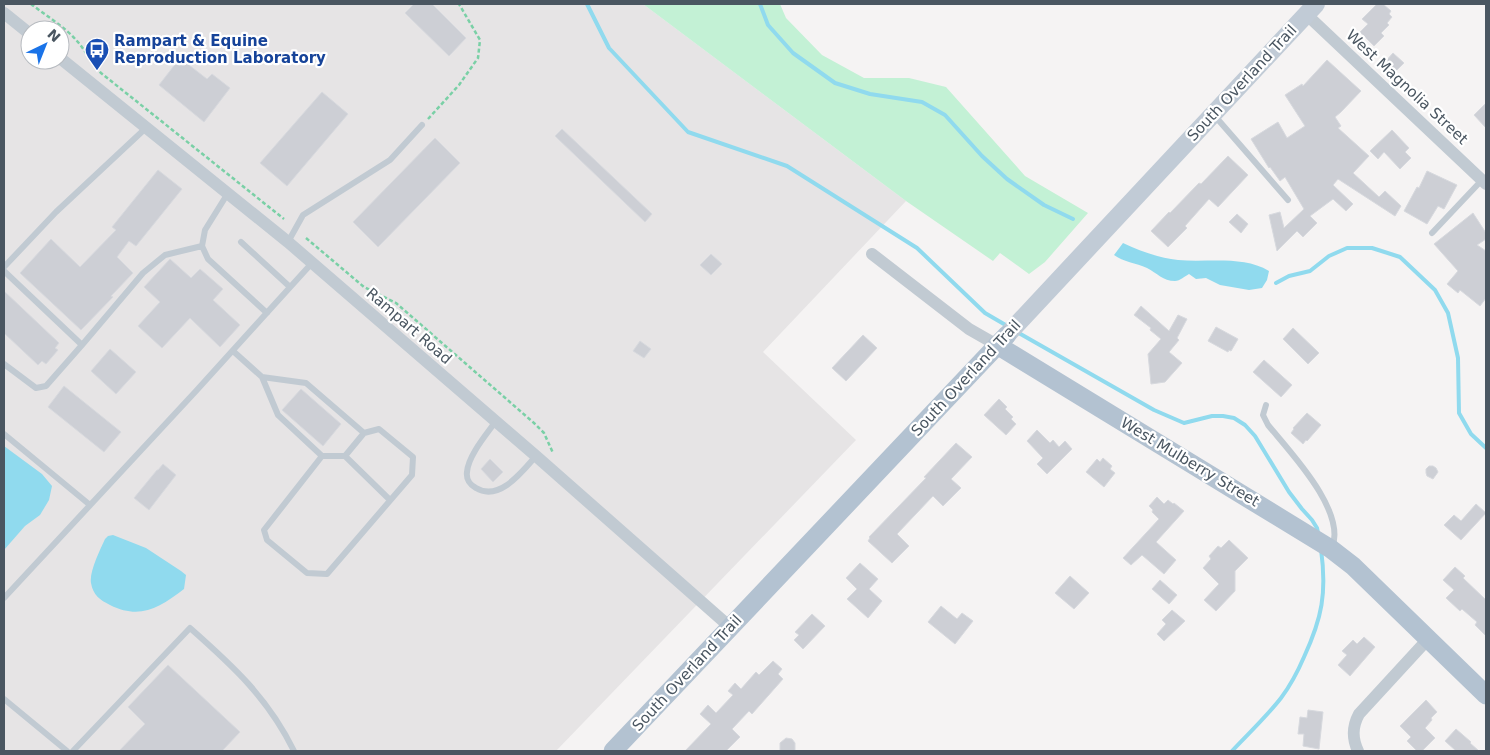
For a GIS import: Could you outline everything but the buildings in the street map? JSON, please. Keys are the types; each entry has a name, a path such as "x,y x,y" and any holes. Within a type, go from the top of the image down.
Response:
{"main road":[{"name":"South Overland Trail","path":"613,751 1008,334 1311,9"},
{"name":"West Mulberry Street","path":"1008,334 1328,546 1353,566 1486,696"}],"street":[{"name":"West Magnolia Street","path":"1311,9 1484,182"},
{"path":"4,13 20,26"},
{"name":"Rampart Road","path":"70,66 288,242 496,421 730,627"},
{"name":"West Mulberry Street","path":"872,254 969,329 1008,334"},
{"path":"1358,751 1353,732 1359,714 1428,639"}],"lane":[{"path":"1214,114 1288,200"},
{"path":"288,242 303,215 390,160 422,126"},
{"path":"4,267 56,212 147,127"},
{"path":"1432,232 1484,182"},
{"path":"228,193 205,230 202,246 208,259 267,313"},
{"path":"241,242 290,287"},
{"path":"4,364 36,388 46,386 143,273 165,255 202,246"},
{"path":"4,598 312,263"},
{"path":"4,271 82,345"},
{"path":"233,350 262,377 278,415 322,456 345,456 390,500"},
{"path":"262,377 306,383 364,433"},
{"path":"1266,405 1263,415 1268,425 1313,480 1330,513 1335,534 1334,541 1328,546"},
{"path":"496,421 469,463 466,473 473,487 480,491 493,492 508,484 536,456"},
{"path":"322,456 264,530 267,540 307,573 327,574 412,475 413,457 379,429 364,433 345,456"},
{"path":"4,434 90,504"},
{"path":"73,751 190,628 234,667 258,694 278,722 294,751"},
{"path":"4,699 67,751"}],"path":[{"path":"31,4 76,40 93,65 101,73 284,218"},
{"path":"422,126 459,85 478,58 480,40 459,4"},
{"path":"306,238 364,287 396,303 534,423 544,433 557,460 551,470"}],"shaded area":[{"path":"4,4 643,4 906,201 763,352 856,440 556,751 4,751"}],"green space":[{"path":"643,4 780,4 786,18 822,55 864,78 909,78 946,87 1025,176 1088,213 1045,262 1029,274 1000,253 993,261 906,201"}],"water":[{"path":"1123,243 1150,254 1171,259 1236,261 1259,266 1269,271 1267,280 1262,288 1249,290 1220,285 1206,278 1196,279 1189,274 1179,280 1171,281 1147,268 1114,255"},
{"path":"4,446 42,474 52,486 49,500 40,515 25,526 4,550"},
{"path":"113,535 146,548 181,571 186,575 184,589 166,602 140,612 121,609 100,599 92,587 92,573 105,539"}],"waterway":[{"path":"587,4 609,48 688,132 787,166 917,248 985,313 1009,327"},
{"path":"760,4 768,25 793,53 835,83 870,94 922,102 945,115 982,156 1007,179 1044,205 1073,219"},
{"path":"1276,283 1289,276 1310,271 1329,256 1347,248 1372,248 1400,257 1435,290 1448,313 1458,358 1459,413 1471,434 1486,448"},
{"path":"1017,332 1154,410 1184,423 1212,416 1223,416 1234,418 1245,425 1255,436 1289,492 1312,520 1318,533"},
{"path":"1232,751 1281,698 1294,678 1304,657 1315,630 1321,605 1323,592 1321,549"}],"place":[{"name":"Rampart & Equine Reproduction Laboratory","path":"97,71"}]}
